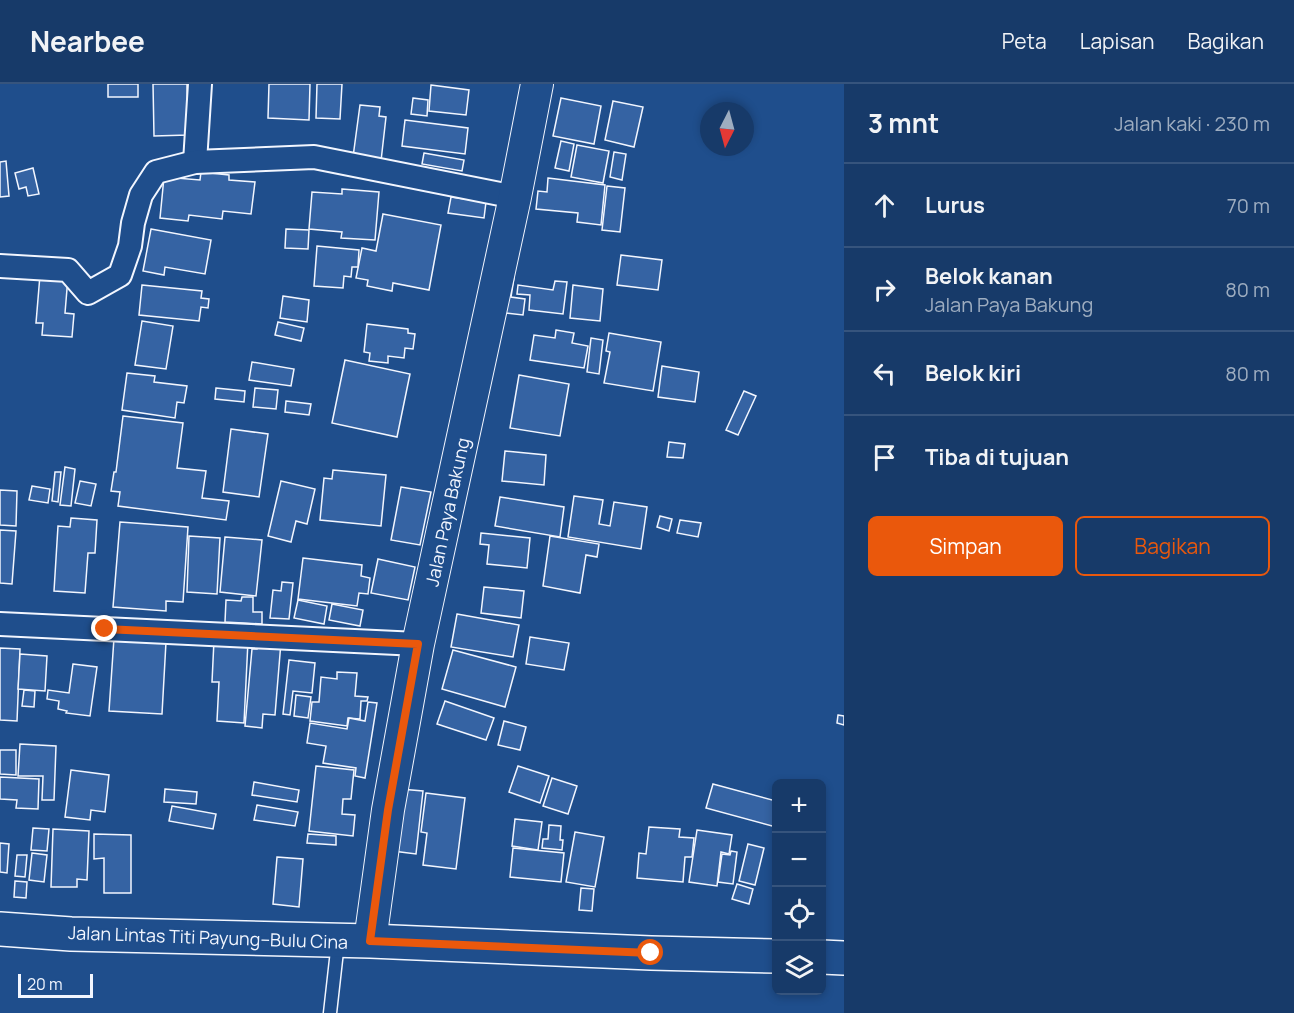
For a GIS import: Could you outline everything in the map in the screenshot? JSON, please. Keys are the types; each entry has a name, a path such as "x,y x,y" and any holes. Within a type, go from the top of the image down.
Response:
{"main road":[{"name":"Jalan Paya Bakung","path":"354,941 388,810 418,644 515,197 537,84"},
{"name":"Jalan Lintas Titi Payung–Bulu Cina","path":"0,929 70,934 354,941 772,956"},
{"path":"826,957 844,958"}],"street":[{"path":"195,162 200,84"},
{"path":"0,266 68,270 88,293 120,274 130,246 141,195 156,172 195,162 314,157 515,197"},
{"path":"0,624 276,631 418,644"}],"lane":[{"path":"330,1013 354,941"}],"building":[{"path":"108,84 138,84 138,97 108,97"},
{"path":"153,84 187,84 188,135 154,136"},
{"path":"269,84 310,84 309,120 268,118"},
{"path":"317,84 342,84 340,119 316,118"},
{"path":"431,85 469,90 466,115 429,111"},
{"path":"413,98 428,100 427,116 411,114"},
{"path":"561,98 601,106 594,144 553,136"},
{"path":"613,101 643,107 634,147 605,140"},
{"path":"360,105 380,107 379,116 386,117 381,161 353,157"},
{"path":"405,120 468,128 465,154 402,146"},
{"path":"561,141 574,144 569,171 555,168"},
{"path":"577,145 609,151 603,183 571,177"},
{"path":"614,152 626,154 622,180 610,177"},
{"path":"424,153 464,160 462,171 422,164"},
{"path":"6,161 9,196 0,197 0,162"},
{"path":"33,168 39,194 28,196 26,187 19,189 15,173"},
{"path":"201,172 229,175 229,180 255,182 251,214 223,211 222,219 189,215 188,221 160,218 164,177 200,180"},
{"path":"548,178 605,185 601,225 577,222 578,213 536,209 538,191 547,192"},
{"path":"607,186 625,188 620,232 602,230"},
{"path":"342,189 379,192 375,240 341,238 342,232 309,229 312,192 342,194"},
{"path":"451,197 486,202 484,218 448,213"},
{"path":"383,214 441,225 429,290 393,283 392,291 367,286 368,280 356,278 362,248 376,251"},
{"path":"151,229 211,240 205,274 165,267 164,275 143,271"},
{"path":"286,229 309,230 308,249 285,248"},
{"path":"317,246 359,250 358,267 352,267 351,277 344,276 343,288 314,286"},
{"path":"621,255 662,260 658,290 617,285"},
{"path":"40,275 68,277 65,313 74,314 72,337 42,335 43,323 36,323"},
{"path":"503,276 514,278 511,297 525,299 523,315 498,312"},
{"path":"555,281 567,282 563,314 529,310 530,295 517,294 518,285 553,290"},
{"path":"142,285 202,291 201,298 209,299 208,308 201,307 199,321 139,315"},
{"path":"573,285 603,289 600,321 570,318"},
{"path":"283,296 309,300 307,322 280,318"},
{"path":"142,321 173,326 166,369 135,365"},
{"path":"278,322 304,328 301,341 275,335"},
{"path":"367,324 408,329 408,333 415,334 413,349 405,348 404,358 388,356 388,363 369,361 370,353 364,352"},
{"path":"556,330 574,333 572,343 588,346 584,368 530,360 534,335 555,338"},
{"path":"609,333 661,342 653,391 604,383 610,352 606,351"},
{"path":"591,338 603,340 599,374 587,372"},
{"path":"345,360 410,374 397,437 332,423"},
{"path":"252,362 294,369 291,386 249,380"},
{"path":"662,366 699,372 695,402 658,397"},
{"path":"127,373 155,376 154,382 187,386 184,403 177,402 175,418 122,410"},
{"path":"519,375 569,384 560,436 510,428"},
{"path":"216,388 245,391 244,402 215,399"},
{"path":"255,388 278,390 276,409 253,407"},
{"path":"744,391 756,396 738,435 726,430"},
{"path":"286,401 311,404 309,415 285,412"},
{"path":"123,416 183,423 177,468 206,471 202,498 229,501 226,520 118,506 120,492 111,491 114,472 116,472"},
{"path":"231,429 268,434 259,497 223,492"},
{"path":"669,442 685,444 683,458 667,457"},
{"path":"505,451 546,455 544,485 502,481"},
{"path":"65,467 75,469 71,506 60,505"},
{"path":"333,470 386,475 381,526 320,520 324,478 332,479"},
{"path":"55,472 61,472 58,502 52,501"},
{"path":"80,481 96,484 91,506 75,503"},
{"path":"281,481 315,489 307,524 296,521 291,542 268,536"},
{"path":"32,486 50,489 48,503 29,500"},
{"path":"401,487 431,492 420,545 391,540"},
{"path":"0,490 17,491 16,526 0,525"},
{"path":"574,496 603,500 599,524 610,526 614,502 647,507 641,549 568,537"},
{"path":"500,497 564,507 560,537 495,526"},
{"path":"660,516 672,519 669,531 657,527"},
{"path":"71,518 97,520 95,553 88,553 85,593 54,591 58,526 70,527"},
{"path":"680,520 701,523 698,537 677,533"},
{"path":"120,522 188,527 183,602 166,601 166,611 113,607"},
{"path":"0,530 16,531 12,584 0,583"},
{"path":"481,533 530,538 527,568 487,564 489,545 480,544"},
{"path":"189,536 220,538 217,594 187,592"},
{"path":"550,536 599,544 597,557 586,555 580,593 543,586"},
{"path":"225,537 262,540 256,596 220,592"},
{"path":"303,558 362,565 361,576 370,578 368,594 359,593 357,606 298,599"},
{"path":"378,559 415,567 408,600 371,593"},
{"path":"282,582 293,583 289,619 270,618 273,590 281,591"},
{"path":"484,587 524,591 521,618 481,613"},
{"path":"242,597 253,597 253,612 262,612 262,624 225,622 226,600 241,601"},
{"path":"298,600 327,606 324,624 294,618"},
{"path":"332,604 363,610 360,626 329,620"},
{"path":"457,614 519,625 513,657 451,647"},
{"path":"530,637 569,643 564,670 526,664"},
{"path":"114,638 166,642 162,714 109,711"},
{"path":"214,640 248,641 244,723 217,721 219,682 212,682"},
{"path":"257,640 281,642 275,715 263,714 262,728 245,726 252,649 257,649"},
{"path":"0,648 20,649 17,721 0,720"},
{"path":"453,650 516,667 505,707 442,689"},
{"path":"20,654 47,656 45,691 18,689"},
{"path":"289,660 315,663 312,693 293,691 290,715 283,714"},
{"path":"73,664 97,667 90,716 66,713 67,711 58,709 59,701 47,699 48,690 69,693"},
{"path":"337,672 357,673 355,696 368,697 367,701 361,701 360,719 348,718 347,726 310,721 312,702 319,702 321,677 337,679"},
{"path":"24,690 35,691 34,707 22,706"},
{"path":"296,695 311,697 308,718 294,716"},
{"path":"445,701 494,718 486,740 437,724"},
{"path":"368,702 377,703 365,778 355,776 356,768 323,763 326,746 307,743 310,723 347,729 349,718 365,721"},
{"path":"838,715 844,716 844,725 837,723"},
{"path":"504,721 526,727 520,750 498,745"},
{"path":"20,744 56,746 54,800 42,800 43,776 18,776"},
{"path":"0,750 16,750 16,775 0,774"},
{"path":"316,766 354,770 351,799 343,799 342,814 355,815 353,836 309,831"},
{"path":"518,766 549,776 540,803 509,792"},
{"path":"71,770 109,775 105,812 91,810 90,820 65,817"},
{"path":"0,777 39,779 38,809 16,808 17,800 0,799"},
{"path":"552,778 577,786 568,814 543,806"},
{"path":"254,782 299,790 297,802 252,795"},
{"path":"713,784 772,800 772,826 706,808"},
{"path":"165,789 197,792 196,804 164,802"},
{"path":"400,789 423,791 416,854 393,851"},
{"path":"426,793 465,798 456,869 423,865 427,833 421,832"},
{"path":"257,805 298,812 295,826 254,820"},
{"path":"172,806 216,814 213,829 169,821"},
{"path":"515,819 542,822 538,850 512,846"},
{"path":"549,825 561,826 562,850 542,848 543,839 548,839"},
{"path":"649,827 680,829 679,837 694,838 692,857 685,857 683,882 637,878 639,853 646,854"},
{"path":"33,828 49,829 47,851 31,850"},
{"path":"53,829 89,831 87,880 77,879 77,887 51,887"},
{"path":"697,830 732,835 729,854 721,852 717,886 689,882"},
{"path":"575,832 604,837 595,887 566,882"},
{"path":"94,834 131,835 131,893 104,893 104,858 94,859"},
{"path":"308,834 336,836 336,845 307,843"},
{"path":"0,843 9,844 7,873 0,872"},
{"path":"748,844 764,848 755,885 739,881"},
{"path":"513,848 564,853 561,882 510,877"},
{"path":"731,851 737,852 733,884 718,882 722,854 730,855"},
{"path":"32,853 47,855 44,882 29,880"},
{"path":"17,855 27,855 25,877 15,876"},
{"path":"277,857 303,859 299,907 273,904"},
{"path":"15,881 27,882 26,898 14,897"},
{"path":"737,884 753,889 749,904 732,899"},
{"path":"581,888 594,889 592,911 579,910"}],"route":[{"path":"105,629 418,644 388,810 370,941 651,953"}]}
